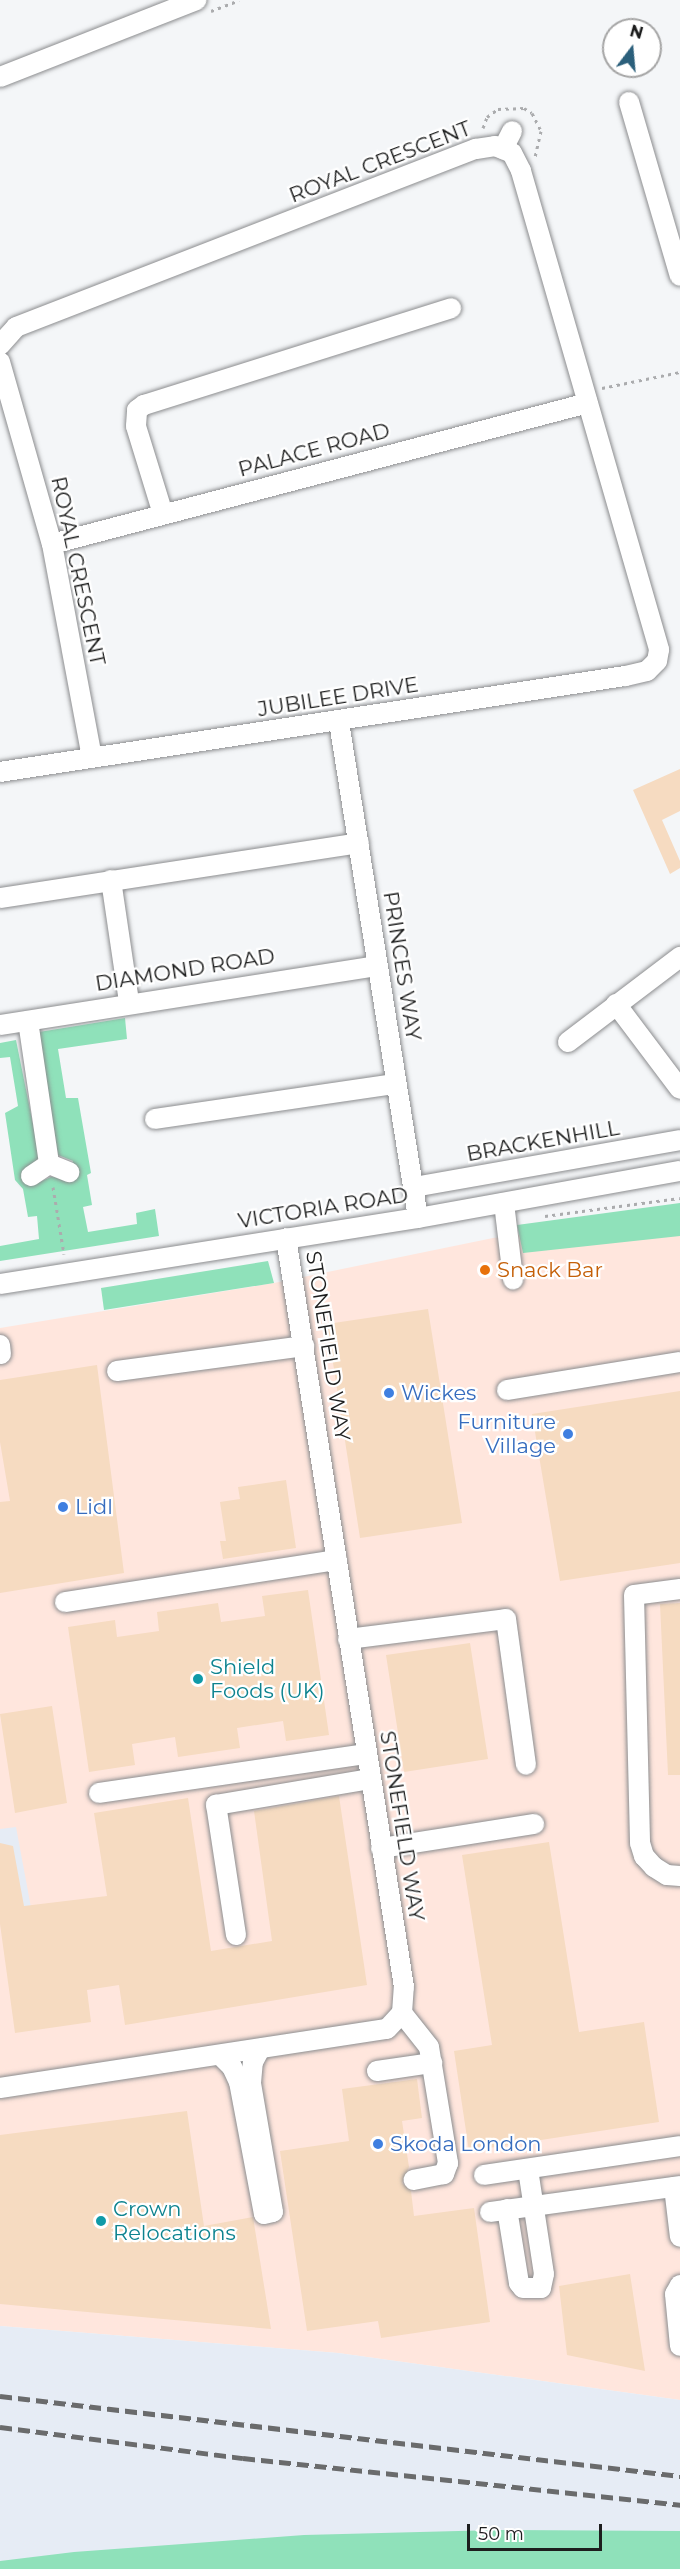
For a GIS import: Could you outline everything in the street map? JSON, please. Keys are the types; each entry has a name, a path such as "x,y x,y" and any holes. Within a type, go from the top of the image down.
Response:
{"street":[{"path":"0,77 193,0"},
{"path":"629,102 680,276"},
{"path":"503,149 512,131"},
{"name":"ROYAL CRESCENT","path":"1,342 16,327 477,148 495,146 512,153 521,171 657,640"},
{"path":"163,514 136,426 137,410 144,405 451,308"},
{"name":"ROYAL CRESCENT","path":"0,362 52,544 92,757"},
{"name":"PALACE ROAD","path":"52,544 588,403"},
{"name":"JUBILEE DRIVE","path":"0,772 339,722 625,676 647,671 657,661 657,640"},
{"name":"PRINCES WAY","path":"339,722 418,1218"},
{"path":"0,898 359,843"},
{"path":"111,880 129,1002"},
{"path":"568,1042 615,1004 680,957"},
{"name":"DIAMOND ROAD","path":"0,1025 129,1002 377,966"},
{"path":"615,1004 680,1089"},
{"path":"28,1021 49,1164"},
{"path":"154,1119 395,1084"},
{"name":"BRACKENHILL","path":"414,1187 680,1140"},
{"path":"49,1164 69,1172"},
{"path":"31,1176 49,1164"},
{"name":"VICTORIA ROAD","path":"0,1284 653,1179 680,1171"},
{"name":"VICTORIA ROAD","path":"653,1179 680,1182"},
{"path":"504,1203 513,1279"},
{"name":"STONEFIELD WAY","path":"286,1238 365,1754 404,1987 402,2013"},
{"path":"117,1371 304,1346"},
{"path":"507,1390 680,1362"},
{"path":"65,1602 337,1560"},
{"path":"680,1589 634,1596 640,1843 644,1856 654,1867 667,1875 680,1876"},
{"path":"348,1639 506,1619 526,1765"},
{"path":"99,1793 365,1754"},
{"path":"236,1935 216,1805 370,1779"},
{"path":"381,1848 534,1824"},
{"path":"0,2088 387,2029 402,2013 424,2040 432,2063 448,2163 444,2174 414,2180"},
{"path":"220,2055 232,2067 239,2082 264,2214 273,2212 251,2083 252,2062 260,2049"},
{"path":"377,2071 432,2063"},
{"path":"484,2175 680,2146"},
{"path":"528,2169 534,2206 544,2282 541,2288 529,2289 519,2283 499,2210 534,2206 677,2186 680,2237"},
{"path":"680,2285 675,2294 680,2346"}],"path":[{"path":"226,0 228,4 238,0"},
{"path":"49,1164 64,1254"}],"shaded area":[{"path":"680,1216 680,2400 338,2353 0,2326 0,1328 274,1283 493,1238"},
{"path":"16,1827 32,1913 0,1918 0,1829"},
{"path":"0,2326 338,2353 680,2400 680,2569 0,2569"}],"green space":[{"path":"125,1018 127,1039 58,1049 66,1098 78,1098 91,1173 87,1175 92,1205 83,1207 88,1232 137,1224 136,1213 155,1209 159,1236 0,1261 0,1246 39,1239 37,1216 28,1217 23,1189 15,1180 5,1113 18,1106 10,1057 0,1058 0,1043 16,1040 40,1159 37,1183 51,1177 67,1178 73,1161 58,1155 39,1032"},
{"path":"680,1203 680,1236 523,1253 517,1225"},
{"path":"268,1261 274,1283 104,1310 101,1288"},
{"path":"497,2530 680,2531 680,2569 0,2569 0,2561 74,2552 304,2535"}],"building":[{"path":"680,769 680,811 662,820 680,861 680,868 670,874 633,790"},
{"name":"Wickes","path":"428,1309 462,1523 360,1538 327,1324"},
{"name":"Lidl","path":"97,1365 124,1573 0,1593 0,1502 10,1501 0,1442 0,1380"},
{"path":"680,1391 680,1563 560,1581 532,1414"},
{"path":"286,1480 296,1548 223,1559 220,1541 226,1541 220,1502 240,1499 238,1487"},
{"name":"Shield Foods (UK)","path":"308,1590 329,1735 286,1741 283,1721 237,1728 240,1748 178,1757 175,1737 132,1744 135,1765 89,1772 68,1627 115,1620 117,1637 159,1631 157,1612 218,1603 221,1622 265,1616 262,1596"},
{"path":"680,1603 680,1775 668,1775 660,1604"},
{"path":"470,1643 488,1759 404,1772 386,1655"},
{"path":"52,1706 67,1803 15,1813 0,1714"},
{"path":"339,1796 367,1985 125,2025 119,1985 87,1990 91,2022 15,2033 0,1924 0,1843 13,1846 24,1906 107,1896 94,1813 188,1798 211,1951 272,1941 254,1811"},
{"path":"549,1842 579,2032 644,2022 659,2122 469,2151 454,2051 492,2045 462,1855"},
{"path":"417,2079 422,2118 402,2121 409,2167 402,2183 411,2191 414,2216 474,2208 490,2322 381,2338 378,2321 307,2331 280,2151 349,2141 342,2089"},
{"name":"Crown Relocations","path":"187,2111 204,2226 253,2217 271,2329 0,2304 0,2135"},
{"path":"630,2274 645,2371 567,2355 559,2286"}],"railway":[{"path":"0,2396 680,2476"},
{"path":"0,2427 243,2458 680,2505"}],"place":[{"name":"Snack Bar","path":"485,1270"},
{"name":"Wickes","path":"389,1393"},
{"name":"Furniture Village","path":"568,1434"},
{"name":"Lidl","path":"63,1507"},
{"name":"Shield Foods (UK)","path":"198,1679"},
{"name":"Skoda London","path":"378,2144"},
{"name":"Crown Relocations","path":"101,2221"}]}
